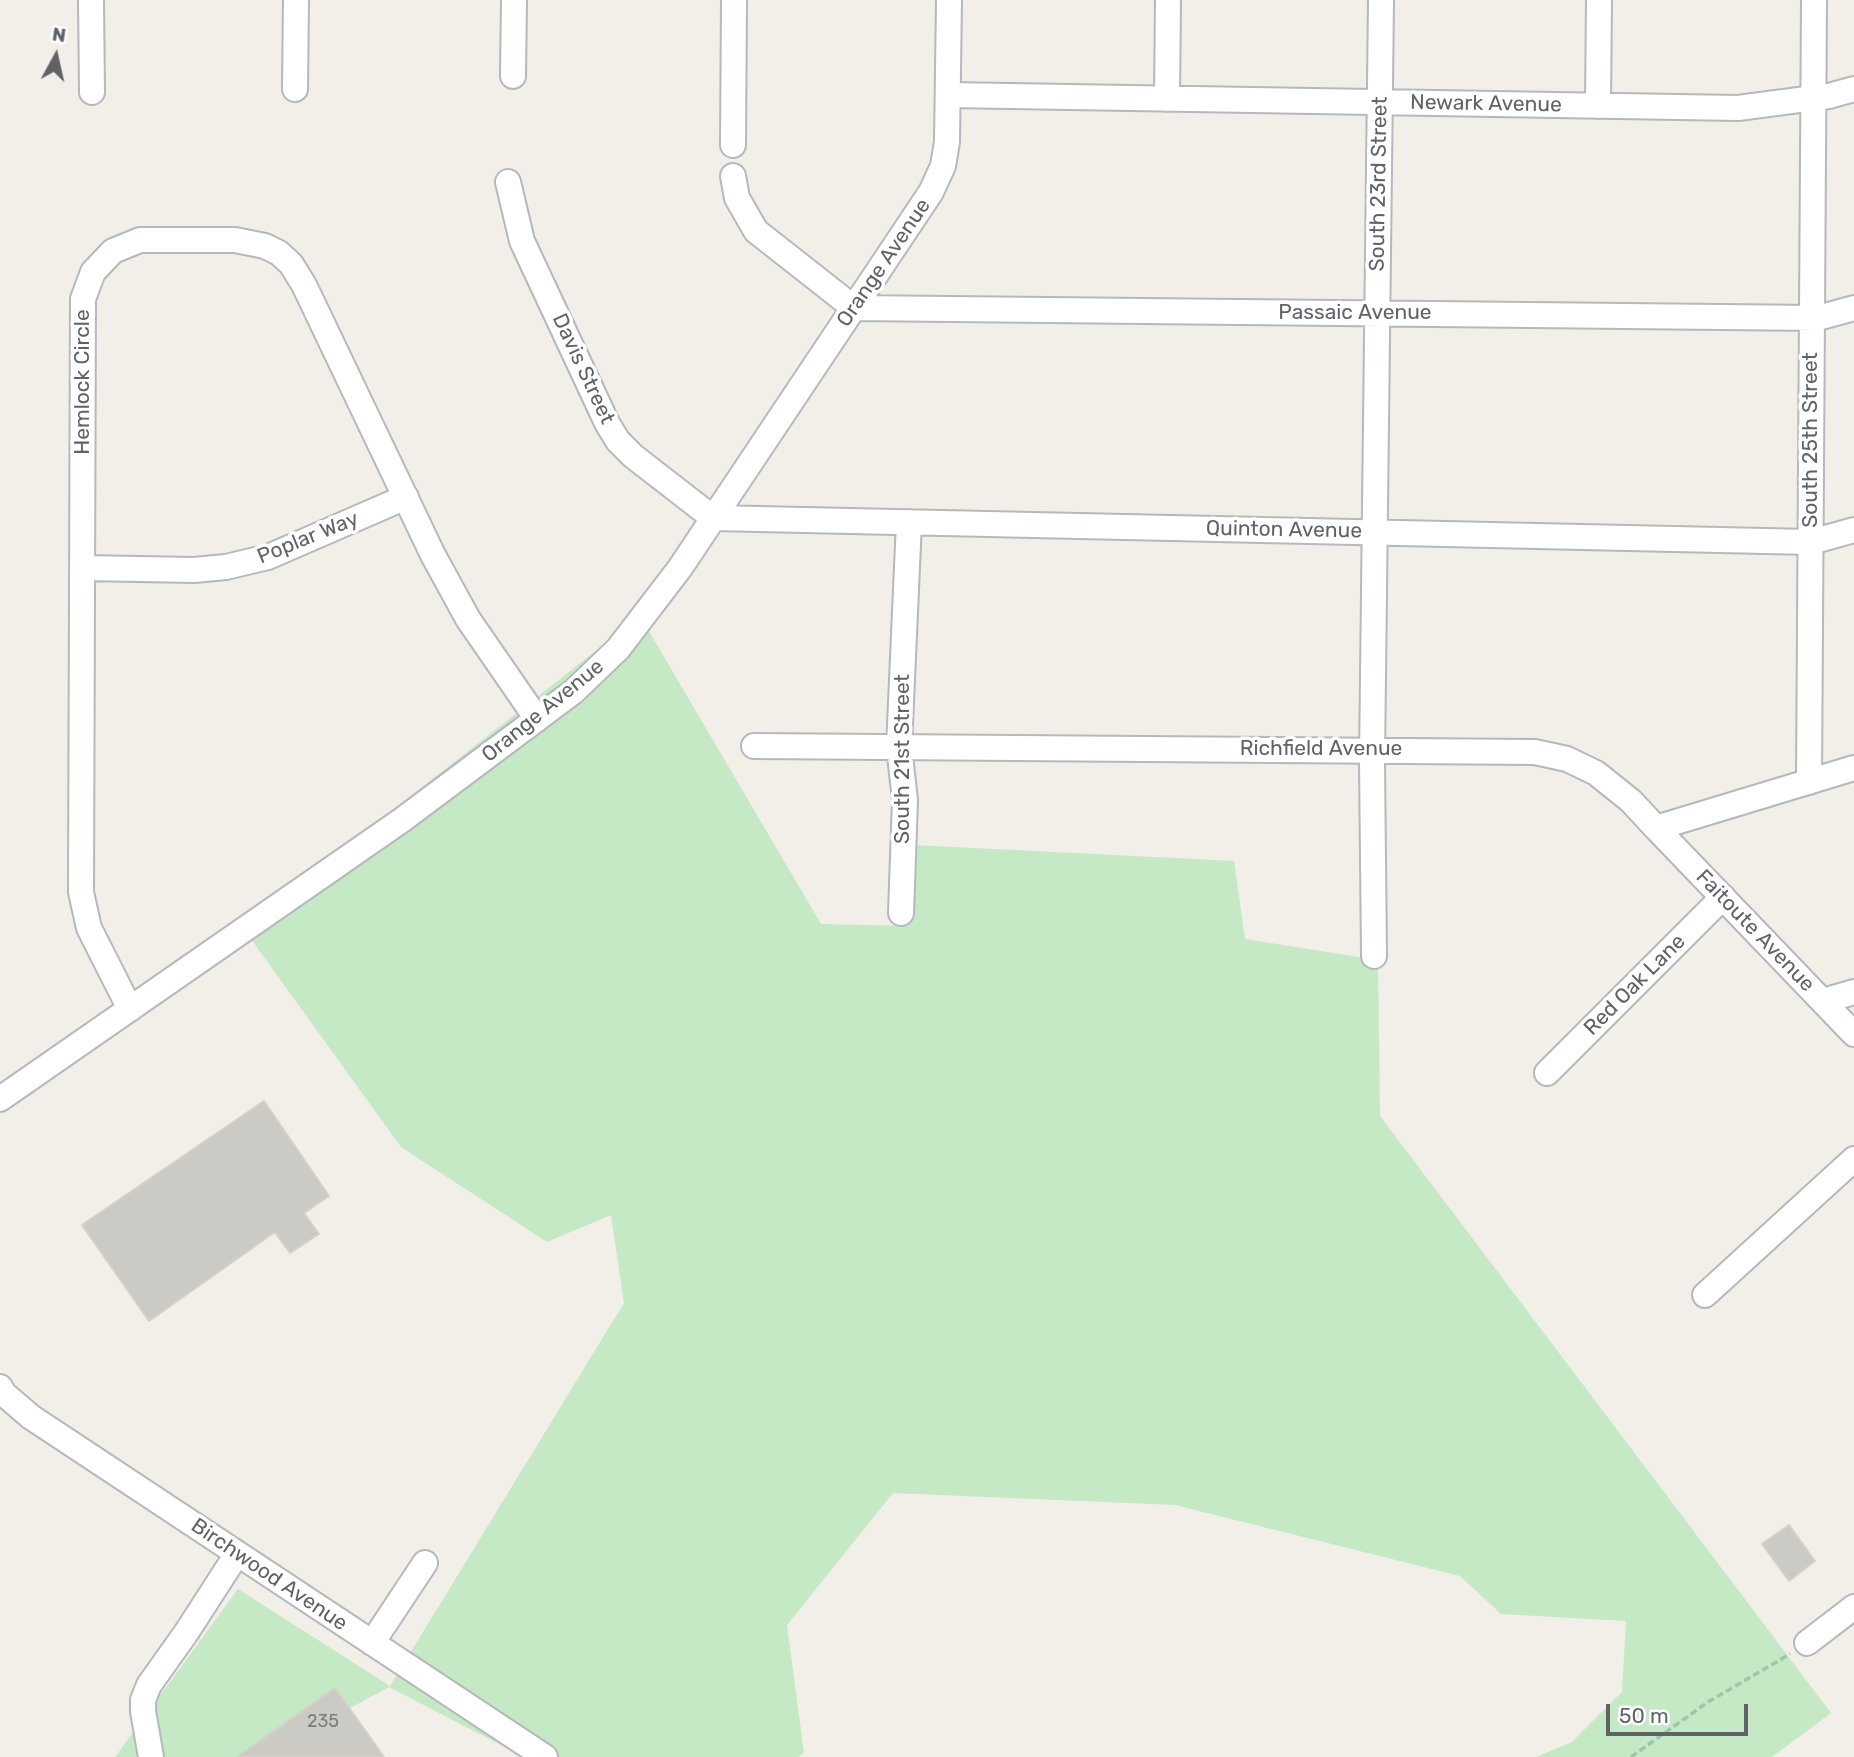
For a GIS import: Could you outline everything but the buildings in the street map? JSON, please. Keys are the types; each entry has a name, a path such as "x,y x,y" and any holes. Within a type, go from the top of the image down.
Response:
{"street":[{"path":"91,0 92,92"},
{"path":"295,89 296,0"},
{"path":"513,76 514,0"},
{"path":"733,145 734,0"},
{"path":"948,95 950,0"},
{"path":"1167,99 1168,0"},
{"name":"South 23rd Street","path":"1374,956 1372,749 1381,0"},
{"path":"1598,106 1599,0"},
{"name":"South 25th Street","path":"1809,782 1814,0"},
{"name":"Newark Avenue","path":"948,95 1738,108 1813,98 1854,89"},
{"name":"Orange Avenue","path":"0,1099 402,820 573,692 618,649 680,568 932,192 943,166 947,142 948,95"},
{"path":"733,176 737,198 756,231 854,309"},
{"name":"Davis Street","path":"508,182 522,241 607,423 618,441 633,456 713,518"},
{"name":"Hemlock Circle","path":"130,1009 89,928 81,892 83,299 93,272 102,260 126,244 140,240 250,241 279,253 291,264 304,285 433,555 468,619 537,719"},
{"name":"Passaic Avenue","path":"854,309 1818,318 1854,308"},
{"name":"Poplar Way","path":"82,568 194,570 226,567 268,557 406,497"},
{"name":"Quinton Avenue","path":"713,518 1811,542 1854,530"},
{"name":"South 21st Street","path":"901,913 905,800 899,747 909,522"},
{"name":"Richfield Avenue","path":"754,746 1519,751 1559,757 1582,765 1609,782 1656,828"},
{"path":"1656,828 1854,768"},
{"name":"Faitoute Avenue","path":"1656,828 1854,1034"},
{"name":"Red Oak Lane","path":"1547,1073 1723,897"},
{"path":"1823,1001 1854,992"},
{"path":"1705,1295 1854,1159"},
{"name":"Birchwood Avenue","path":"0,1387 4,1394 30,1417 372,1643 516,1749 545,1757"},
{"path":"151,1757 143,1711 143,1700 149,1685 237,1554"},
{"path":"372,1643 425,1563"},
{"path":"1807,1643 1854,1607"}],"path":[{"path":"1631,1757 1708,1702 1807,1643"}],"green space":[{"path":"640,616 821,924 909,926 912,845 1234,861 1245,939 1378,960 1380,1116 1831,1713 1772,1757 1536,1757 1572,1742 1622,1692 1626,1621 1501,1614 1460,1576 1175,1505 893,1493 787,1625 804,1753 798,1757 524,1757 389,1687 259,1757 115,1757 238,1589 390,1686 624,1303 611,1215 547,1242 401,1147 243,928"}]}
